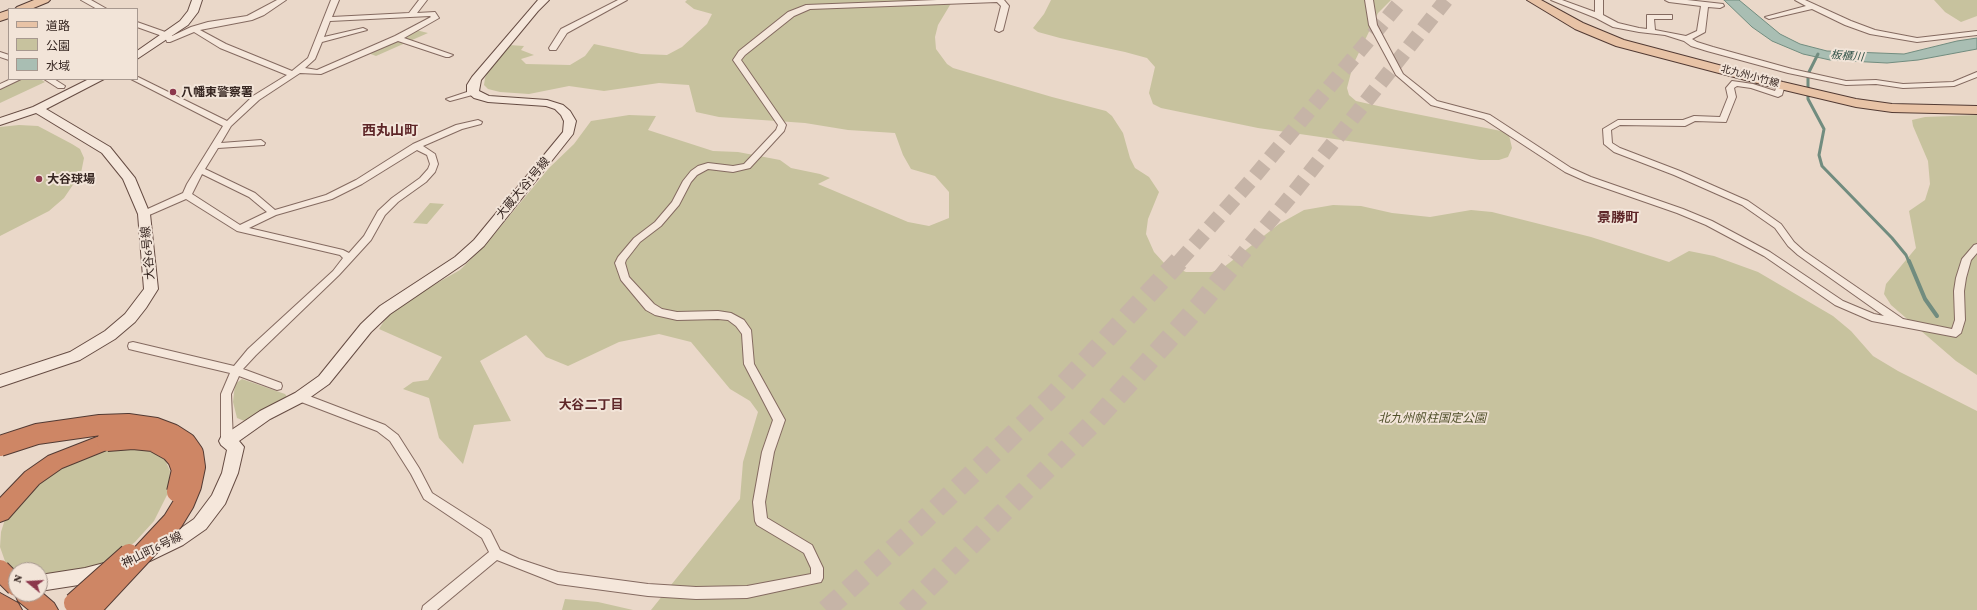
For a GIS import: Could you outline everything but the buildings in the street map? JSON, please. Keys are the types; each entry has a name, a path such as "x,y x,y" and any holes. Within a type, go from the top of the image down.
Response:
{"highway":[{"path":"0,446 37,434 100,425 128,424 156,428 172,434 186,443 193,453 194,467 191,486 184,503 173,521 159,538 81,608"},
{"path":"0,495 30,470 55,456 72,449 107,441 133,439 153,441 171,451 178,459 182,470 170,506 145,539 81,608"},
{"path":"0,513 32,478 55,462 107,441"},
{"path":"0,570 8,578"},
{"path":"36,602 46,610"},
{"path":"0,603 10,610"}],"main road":[{"path":"24,8 44,0"},
{"name":"北九州小竹線","path":"1533,0 1579,26 1620,43 1781,85 1856,103 1892,108 1977,110"}],"street":[{"path":"85,0 101,8"},
{"path":"138,55 168,36 184,23 193,12 197,0"},
{"path":"138,26 168,36 170,40 194,29 211,24 249,18 261,13 282,0"},
{"path":"144,214 187,195 191,184 228,125 256,98 296,72 311,59 335,0"},
{"path":"411,15 423,0"},
{"path":"450,99 473,92 472,85 476,79 534,9 544,0"},
{"path":"553,48 564,31 623,0"},
{"path":"227,441 265,415 300,397 382,428 394,438 415,471 428,496 486,534 496,554 514,563 558,578 648,590 696,593 747,592 817,578 817,568 808,549 761,521 759,502 766,459 779,420 749,364 747,333 740,323 731,317 718,315 677,316 659,312 650,307 624,278 620,263 622,257 637,240 658,224 676,203 687,181 694,173 701,168 708,166 733,169 747,166 780,131 782,125 737,60 742,53 791,14 809,7 996,0"},
{"path":"999,30 1005,6 1000,0"},
{"path":"1369,0 1373,25 1400,75 1434,104 1487,117 1568,170 1588,179 1680,211 1709,223 1767,254 1839,303 1872,317 1956,333 1960,320 1959,291 1961,278 1967,259 1977,247"},
{"path":"1554,0 1598,16 1616,25 1651,32 1665,33 1687,39 1694,44 1710,49 1791,71 1846,83 1876,82 1903,86 1954,84 1977,74"},
{"path":"1598,0 1598,16"},
{"path":"1669,0 1720,6"},
{"path":"1799,0 1812,7 1873,32 1917,40 1977,33"},
{"path":"1687,39 1701,32 1705,4"},
{"path":"1769,17 1812,7"},
{"path":"194,29 223,46 296,72 318,72 398,38 435,18 432,14 327,19"},
{"path":"1651,32 1650,17 1669,17"},
{"path":"318,41 363,30"},
{"path":"1968,33 1977,37"},
{"path":"398,38 449,55"},
{"path":"0,87 15,80"},
{"path":"50,80 61,86"},
{"path":"0,122 37,109 96,80"},
{"path":"138,80 228,125"},
{"path":"1781,85 1778,95 1753,86 1734,83 1730,88 1732,97 1723,120 1694,118 1685,123 1618,123 1607,129 1608,144 1617,150 1677,173 1745,203 1778,226 1791,244 1800,253 1904,324"},
{"name":"大蔵大谷1号線","path":"300,397 324,380 366,328 384,310 419,289 460,260 479,243 569,132 570,121 566,113 559,107 547,103 488,99 478,96 473,92"},
{"name":"大谷6号線","path":"0,381 75,356 110,335 138,309 151,289 144,214 129,178 106,150 37,109"},
{"path":"240,229 273,213 329,196 359,182 416,146 459,127 478,122"},
{"path":"214,146 261,143"},
{"path":"227,441 226,394 236,371 252,352 336,273 368,238 381,213 395,200 423,180 432,170 434,164 431,154 416,146"},
{"path":"200,170 252,195 273,213"},
{"path":"187,195 240,229 343,253 349,258"},
{"path":"133,346 236,371 277,386"},
{"name":"神山町6号線","path":"48,582 85,576 132,563 177,540 200,524 219,499 230,473 236,447 227,441"},
{"path":"428,610 496,554"}],"green space":[{"name":"北九州帆柱国定公園","path":"687,0 953,0 938,25 935,37 936,49 947,64 953,68 1106,111 1112,116 1123,133 1130,158 1135,168 1149,177 1159,192 1148,219 1146,234 1154,252 1164,263 1186,272 1212,272 1224,267 1279,224 1304,210 1333,205 1361,206 1392,213 1430,217 1471,210 1492,212 1591,237 1669,262 1689,251 1714,256 1758,272 1833,316 1851,331 1873,356 1898,371 1977,411 1977,610 651,610 740,499 743,462 758,412 750,401 730,389 691,342 659,334 619,342 568,366 546,357 526,335 480,361 511,421 474,425 463,464 439,438 429,398 403,389 413,382 428,380 442,357 379,329 389,313 416,295 460,270 488,242 549,168 574,144 591,121 629,115 656,116 648,130 713,151 738,152 780,160 791,168 820,174 830,178 818,184 908,222 929,226 949,218 949,192 935,176 911,169 903,155 895,133 848,130 805,123 719,117 696,112 689,85 659,83 604,91 569,86 529,94 500,92 488,89 484,85 490,66 509,45 524,46 521,50 534,55 521,59 526,64 570,65 585,56 594,44 641,54 667,55 682,47 707,24 712,14 694,9 685,2"},
{"path":"1051,0 1391,0 1378,13 1353,65 1347,88 1349,95 1356,101 1506,132 1509,135 1512,148 1508,157 1499,160 1480,160 1258,128 1161,108 1153,104 1149,93 1155,67 1147,58 1060,38 1038,32 1033,28 1044,14"},
{"path":"1934,0 1977,0 1977,16 1961,22 1945,12"},
{"path":"416,30 428,33 376,56 368,53"},
{"path":"20,80 42,80 45,82 0,103 0,89"},
{"path":"1977,115 1977,375 1956,361 1891,305 1884,294 1886,284 1916,248 1909,211 1925,200 1930,184 1928,161 1913,126 1912,120 1925,117"},
{"name":"大谷球場","path":"19,125 38,126 80,149 84,158 81,173 64,198 49,211 0,236 0,127"},
{"path":"430,203 444,204 427,224 413,223"},
{"path":"242,379 285,394 288,398 247,422 237,418 233,402 235,384"},
{"path":"146,447 163,455 170,471 168,493 154,521 135,542 102,568 48,578 48,562 8,562 8,566 0,547 1,532 6,516 47,473 90,451"},
{"path":"565,599 598,602 633,610 562,610"}],"water":[{"name":"板櫃川","path":"1724,0 1739,0 1780,34 1800,44 1827,51 1904,54 1957,41 1977,38 1977,49 1918,60 1887,63 1830,60 1803,54 1772,41 1752,27"}],"waterway":[{"path":"1818,54 1808,74 1808,99 1824,129 1819,155 1822,166 1892,238 1906,255 1909,262"},
{"path":"1909,261 1925,299 1937,316"}],"tunnel":[{"path":"1179,262 1254,177 1402,0"},
{"path":"1236,262 1295,191 1446,0"},
{"path":"826,610 917,527 1052,397 1179,261"},
{"path":"906,610 1092,424 1198,307 1236,261"}],"place":[{"name":"八幡東警察署","path":"173,92"},
{"name":"大谷球場","path":"39,179"}],"district":[{"name":"西丸山町","path":"390,131"},
{"name":"景勝町","path":"1618,218"},
{"name":"大谷二丁目","path":"591,405"}]}
